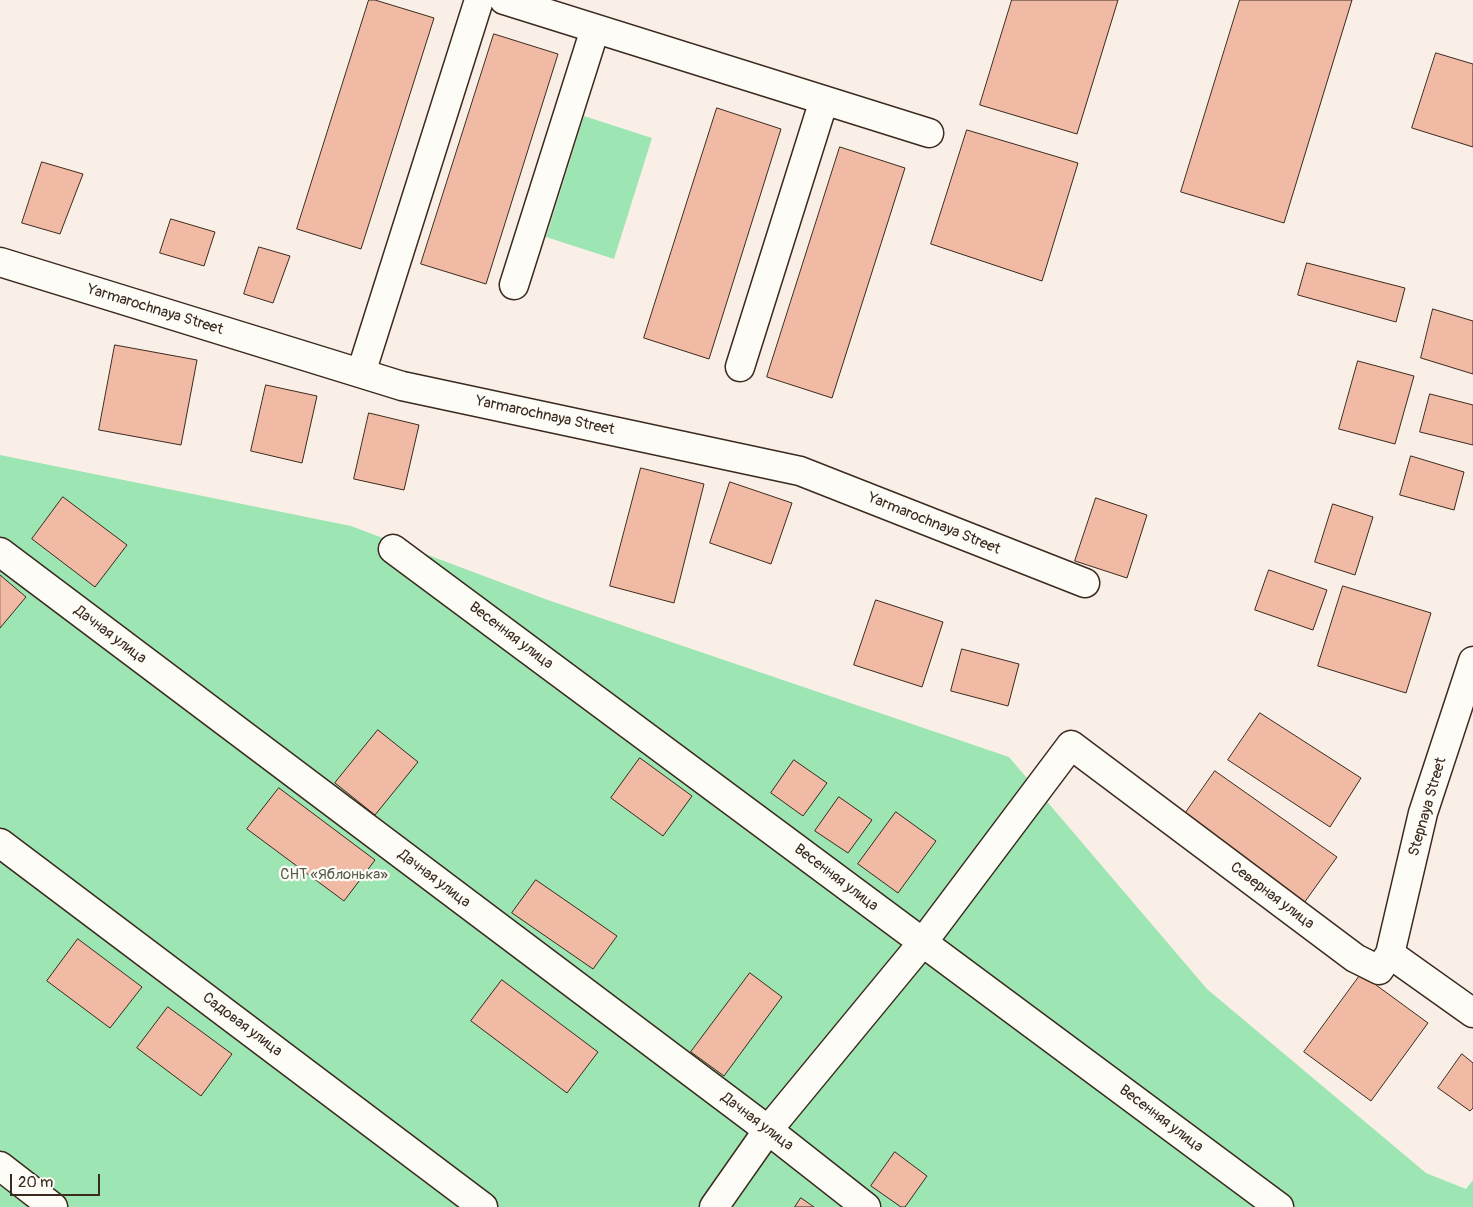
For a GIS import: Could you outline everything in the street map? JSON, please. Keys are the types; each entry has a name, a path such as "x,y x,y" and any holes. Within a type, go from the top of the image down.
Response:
{"street":[{"path":"361,373 479,0"},
{"path":"504,0 929,133"},
{"path":"514,285 595,28"},
{"path":"740,367 824,100"},
{"name":"Yarmarochnaya Street","path":"0,262 402,386 800,471 1086,584"},
{"name":"Весенняя улица","path":"393,549 1280,1207"},
{"name":"Дачная улица","path":"0,552 768,1130 866,1207"},
{"name":"Stepnaya Street","path":"1390,954 1423,813 1473,661"},
{"name":"Северная улица","path":"924,942 1071,745 1355,958 1380,970 1390,954"},
{"name":"Садовая улица","path":"0,843 483,1207"},
{"path":"714,1207 768,1130 924,942"},
{"path":"1390,954 1473,1013"},
{"path":"0,1166 53,1207"}],"green space":[{"path":"584,116 652,138 614,259 546,237"},
{"name":"СНТ «Яблонька»","path":"0,455 351,526 545,599 1009,757 1207,989 1426,1173 1466,1189 1473,1180 1473,1207 0,1207"}],"building":[{"path":"369,0 375,0 434,18 361,249 297,229"},
{"path":"1012,0 1118,0 1077,134 980,105"},
{"path":"1240,0 1352,0 1284,223 1181,192"},
{"path":"494,34 558,54 486,284 421,264"},
{"path":"1436,53 1473,64 1473,147 1412,128"},
{"path":"717,108 781,129 709,359 644,338"},
{"path":"967,130 1078,163 1042,281 931,244"},
{"path":"840,147 905,168 832,398 767,377"},
{"path":"42,162 83,174 60,234 22,223"},
{"path":"171,219 215,232 204,266 160,253"},
{"path":"259,247 290,256 273,303 244,294"},
{"path":"1307,263 1405,288 1396,322 1298,295"},
{"path":"1433,309 1473,321 1473,374 1421,358"},
{"path":"115,345 197,360 181,445 99,430"},
{"path":"1358,361 1414,376 1395,444 1339,429"},
{"path":"266,385 317,396 302,463 251,451"},
{"path":"1430,394 1473,405 1473,445 1420,432"},
{"path":"369,413 419,425 404,490 354,479"},
{"path":"1411,456 1464,472 1454,510 1400,495"},
{"path":"641,468 704,484 674,603 610,586"},
{"path":"730,482 792,503 771,564 710,543"},
{"path":"63,497 127,545 95,587 32,539"},
{"path":"1096,498 1147,515 1127,578 1075,561"},
{"path":"1333,504 1373,517 1355,575 1315,562"},
{"path":"1269,570 1327,590 1313,630 1255,610"},
{"path":"0,575 26,597 0,628"},
{"path":"1343,586 1431,613 1406,693 1318,666"},
{"path":"876,600 943,622 922,687 854,665"},
{"path":"962,649 1019,664 1008,706 951,691"},
{"path":"1260,713 1361,778 1330,827 1228,760"},
{"path":"378,730 418,762 375,815 335,783"},
{"path":"640,758 692,796 663,836 611,798"},
{"path":"794,760 827,783 803,816 771,793"},
{"path":"1215,771 1337,857 1304,903 1182,818"},
{"path":"279,788 375,860 344,901 247,829"},
{"path":"839,797 872,820 848,853 815,831"},
{"path":"896,812 936,841 898,893 858,864"},
{"path":"536,880 617,936 593,969 512,913"},
{"path":"78,939 142,987 110,1028 47,981"},
{"path":"750,973 782,997 724,1076 691,1052"},
{"path":"1361,974 1428,1023 1371,1101 1304,1052"},
{"path":"502,980 598,1052 567,1093 471,1021"},
{"path":"168,1007 232,1054 201,1096 137,1048"},
{"path":"1462,1054 1473,1063 1473,1108 1470,1111 1438,1088"},
{"path":"895,1152 927,1176 905,1207 901,1207 871,1186"},
{"path":"801,1198 814,1207 795,1207"}]}
